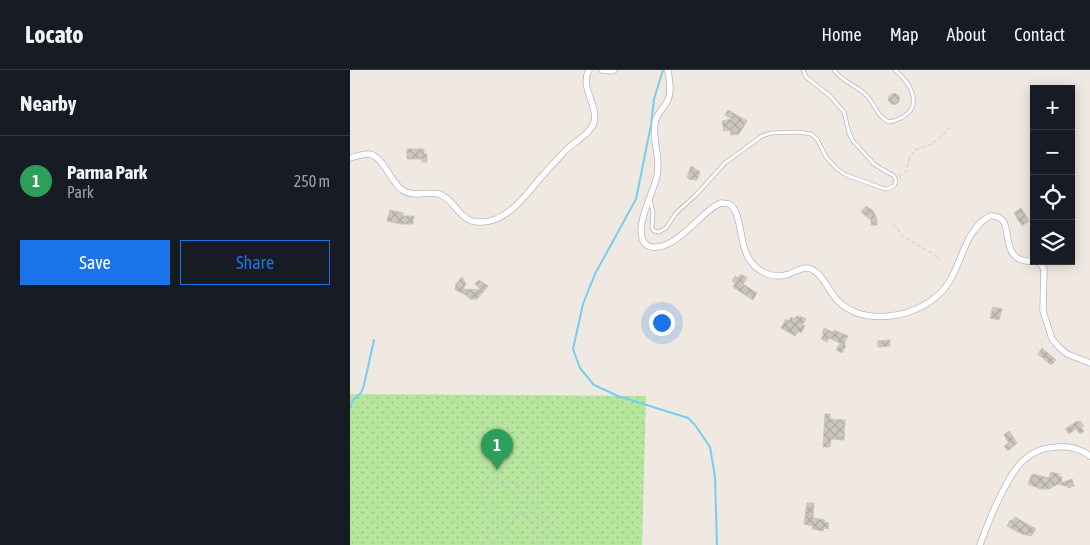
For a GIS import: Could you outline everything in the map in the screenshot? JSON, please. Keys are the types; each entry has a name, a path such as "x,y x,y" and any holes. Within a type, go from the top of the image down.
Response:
{"street":[{"path":"350,158 367,154 373,156 379,160 402,190 416,194 444,196 470,220 482,221 501,216 515,207 567,149 589,131 593,125 595,114 587,92 586,82 586,74 589,70"},
{"path":"602,70 614,70"},
{"path":"668,70 669,96 657,116 655,124 659,156 658,172 641,231 642,241 648,246 664,245 680,235 715,206 721,203 729,204 736,211 745,252 749,260 758,269 778,276 790,274 802,268 811,269 817,273 838,301 852,312 866,317 885,316 908,311 936,297 955,272 970,235 976,227 990,216 999,217 1004,222 1011,250 1016,259 1024,262 1030,261"},
{"path":"1041,265 1044,270 1044,311 1052,339 1056,345 1068,354 1090,363"},
{"path":"980,545 1004,487 1023,459 1038,450 1053,447 1072,448 1090,456"}],"lane":[{"path":"650,199 653,212 652,228 654,231 659,232 666,228 676,213 691,201 725,163 762,136 774,132 811,134 817,139 826,157 840,171 882,188 891,188 896,183 894,176 875,166 853,141 844,112 830,96 810,81 803,70"},
{"path":"834,70 842,79 865,95 882,119 889,122 909,114 914,104 909,86 895,70"}],"path":[{"path":"896,179 906,171 910,157 915,150 932,144 950,128"},
{"path":"893,224 904,237 940,260"},
{"path":"481,545 488,525 482,498 482,488 486,481 491,477 504,481 514,481 528,493"},
{"path":"542,545 537,532 524,515 532,479 537,478 540,486 538,506 552,534 552,545"},
{"path":"491,545 517,516 524,515"}],"green space":[{"path":"350,394 646,396 642,545 350,545"}],"building":[{"path":"892,94 896,94 899,99 898,103 892,104 889,101 889,97"},
{"path":"728,110 747,121 739,134 731,135 730,130 724,131 722,121 732,119 725,115"},
{"path":"407,149 424,149 424,154 427,154 427,162 422,162 422,159 407,159"},
{"path":"691,166 700,172 697,180 688,179 689,177 687,177"},
{"path":"866,206 873,211 877,219 877,225 871,225 871,220 861,212"},
{"path":"1021,208 1029,221 1022,226 1014,213"},
{"path":"390,210 403,213 403,216 414,216 413,224 387,221"},
{"path":"741,274 747,278 743,284 757,293 753,300 733,287 735,283 732,281 735,276 738,278"},
{"path":"462,277 466,284 463,289 481,290 475,284 479,280 488,286 477,299 470,299 455,290 456,284"},
{"path":"993,307 1002,309 999,320 990,318"},
{"path":"796,316 806,319 802,325 805,326 801,333 798,331 795,336 781,328 786,319 789,321 791,317 794,319"},
{"path":"824,328 848,336 842,353 836,350 840,343 829,338 827,342 821,339 824,334 822,333"},
{"path":"890,340 890,346 878,347 878,341"},
{"path":"1042,348 1056,360 1051,365 1038,354"},
{"path":"825,414 830,414 830,419 845,420 844,440 831,439 830,447 823,447"},
{"path":"1080,421 1084,426 1081,427 1084,431 1080,434 1076,429 1069,434 1065,429"},
{"path":"1009,431 1017,443 1008,451 1004,446 1009,443 1004,435"},
{"path":"1051,472 1062,477 1061,483 1072,479 1074,486 1068,488 1058,484 1049,489 1041,489 1028,484 1032,474 1049,478"},
{"path":"807,503 814,503 813,518 825,520 824,522 829,523 828,529 824,528 823,531 812,529 813,526 804,524"},
{"path":"1015,517 1036,529 1031,536 1022,534 1007,526 1010,520 1012,521"}],"waterway":[{"path":"663,70 654,99 651,125 636,199 595,274 583,304 573,349 580,368 594,385 618,396 688,418 695,425 710,447 715,477 717,545"},
{"path":"350,408 353,400 361,393 364,385 374,340"}],"place":[{"name":"Parma Park","path":"497,470"}]}
